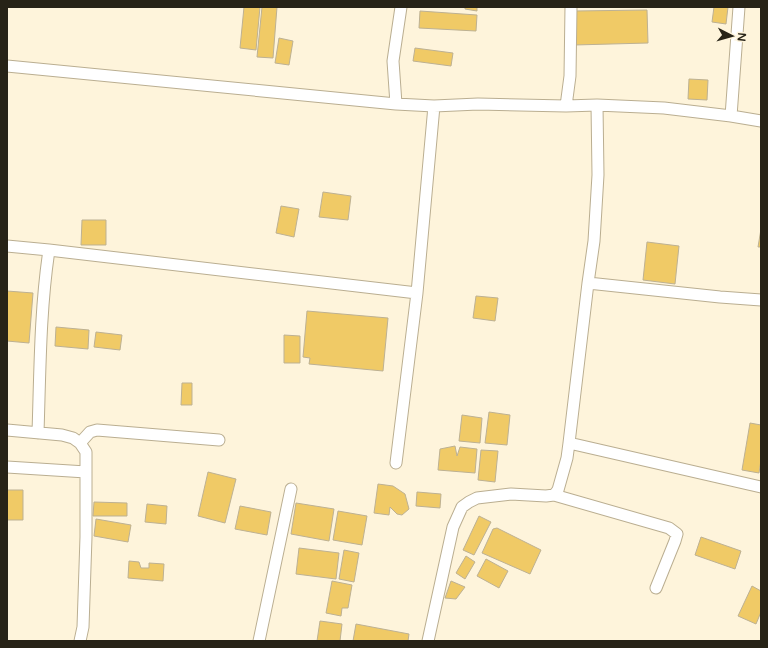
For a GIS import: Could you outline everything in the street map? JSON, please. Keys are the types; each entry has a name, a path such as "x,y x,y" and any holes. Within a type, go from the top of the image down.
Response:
{"street":[{"path":"396,104 394,61 401,7"},
{"path":"566,106 570,76 571,7"},
{"path":"731,116 739,7"},
{"path":"7,66 396,104 434,106 478,104 566,106 597,105 664,108 761,121"},
{"path":"554,495 558,490 569,443 594,240 598,175 597,105"},
{"path":"396,464 417,293 434,106"},
{"path":"7,246 417,293"},
{"path":"38,433 42,322 49,250"},
{"path":"588,283 761,300"},
{"path":"7,430 62,435 73,438 80,443 86,452 86,545 83,627 80,641"},
{"path":"80,443 90,432 97,430 219,440"},
{"path":"569,443 761,487"},
{"path":"7,467 86,472"},
{"path":"259,641 291,489"},
{"path":"428,641 454,527 462,507 477,498 511,494 554,495 669,528 676,534 675,541 656,588"}],"building":[{"path":"244,7 260,7 256,50 240,48"},
{"path":"262,7 277,7 273,58 257,57"},
{"path":"465,7 477,7 477,11 465,9"},
{"path":"714,7 728,7 726,24 712,22"},
{"path":"647,10 648,43 574,45 574,11"},
{"path":"420,11 477,15 476,31 419,28"},
{"path":"279,38 293,41 289,65 275,63"},
{"path":"415,48 453,53 451,66 413,61"},
{"path":"689,79 708,80 707,100 688,99"},
{"path":"323,192 351,196 348,220 319,217"},
{"path":"281,206 299,209 294,237 276,233"},
{"path":"82,220 106,220 106,245 81,245"},
{"path":"761,229 761,247 758,247"},
{"path":"647,242 679,246 675,284 643,280"},
{"path":"7,291 33,293 29,343 7,341"},
{"path":"476,296 498,298 495,321 473,318"},
{"path":"307,311 388,318 383,371 309,364 310,358 303,357"},
{"path":"56,327 89,330 88,349 55,346"},
{"path":"96,332 122,335 120,350 94,347"},
{"path":"284,335 300,336 300,363 284,363"},
{"path":"182,383 192,383 192,405 181,405"},
{"path":"489,412 510,415 507,445 485,443"},
{"path":"462,415 482,418 480,443 459,441"},
{"path":"750,423 761,425 761,460 759,473 742,470"},
{"path":"455,446 457,456 460,447 477,449 475,473 438,470 440,449"},
{"path":"481,450 498,451 495,482 478,480"},
{"path":"208,472 236,479 225,523 198,516"},
{"path":"378,484 393,486 405,494 409,509 402,515 397,514 390,507 389,515 374,513"},
{"path":"7,490 23,490 23,520 7,520"},
{"path":"417,492 441,494 440,508 416,506"},
{"path":"94,502 127,503 127,516 93,516"},
{"path":"296,503 334,509 329,541 291,534"},
{"path":"147,504 167,506 166,524 145,522"},
{"path":"240,506 271,512 267,535 235,529"},
{"path":"338,511 367,516 362,545 333,540"},
{"path":"479,516 491,522 474,555 463,550"},
{"path":"96,519 131,525 128,542 94,536"},
{"path":"497,528 541,550 530,574 482,553 493,529"},
{"path":"701,537 741,551 735,569 695,555"},
{"path":"299,548 339,553 336,579 296,574"},
{"path":"344,550 359,553 354,582 339,579"},
{"path":"466,556 475,562 465,579 456,573"},
{"path":"486,559 508,571 499,588 477,576"},
{"path":"129,561 139,562 141,568 149,568 149,563 164,564 163,581 128,578"},
{"path":"332,581 352,585 348,608 342,608 341,616 326,613"},
{"path":"451,581 465,587 456,599 445,598"},
{"path":"752,586 761,591 761,612 756,624 738,616"},
{"path":"320,621 342,624 340,641 317,641"},
{"path":"356,624 409,634 408,641 353,641"}]}
